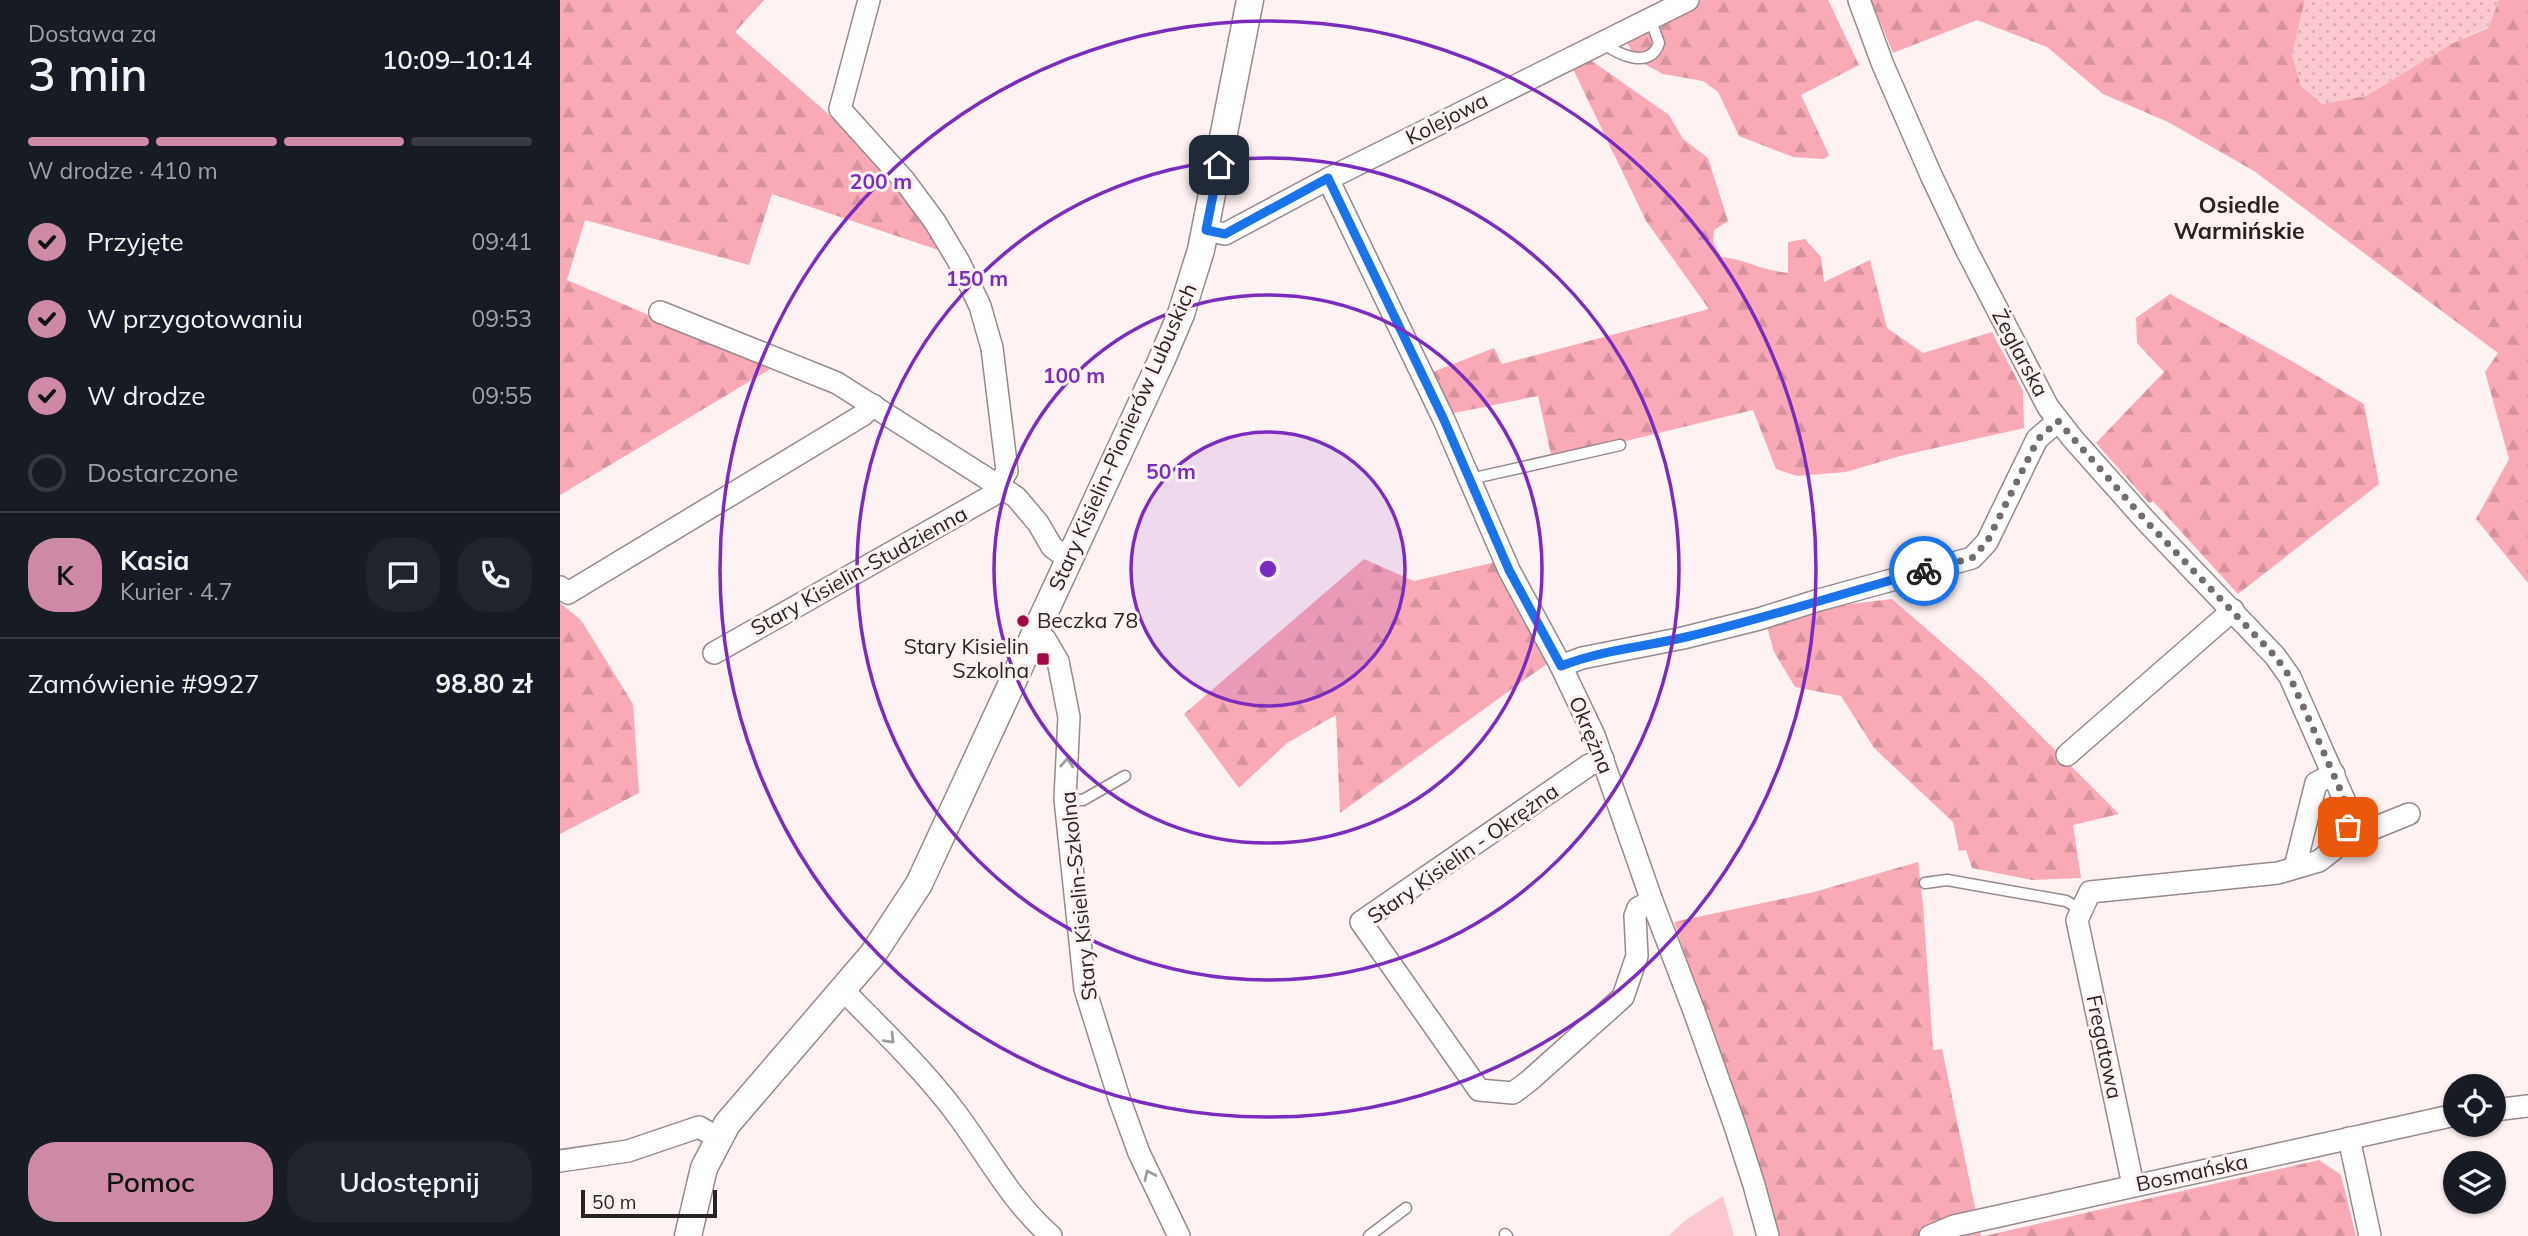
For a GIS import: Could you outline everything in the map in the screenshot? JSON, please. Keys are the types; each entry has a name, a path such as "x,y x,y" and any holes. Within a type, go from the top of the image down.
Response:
{"street":[{"path":"869,0 840,109 904,180 934,222 959,262 980,306 992,348 1007,471 1000,485"},
{"name":"Stary Kisielin-Pionierów Lubuskich","path":"688,1236 704,1168 727,1124 873,954 919,884 1070,560 1181,314 1194,275 1206,230 1250,0"},
{"name":"Kolejowa","path":"1206,230 1225,234 1328,178 1688,0"},
{"name":"Żeglarska","path":"1859,0 1883,65 1966,249 2029,372 2058,421 2146,521 2275,656 2290,677 2346,804 2347,839"},
{"name":"Okrężna","path":"1328,178 1470,479 1509,570 1561,666 1594,735 1730,1113 1768,1236"},
{"path":"660,312 825,378 873,405 1000,485 1038,523 1052,547 1070,560"},
{"path":"560,587 568,593 863,415 873,405"},
{"path":"1561,666 1582,658 1683,638 1759,619 1972,558 1987,542 2038,439 2058,421"},
{"name":"Stary Kisielin-Studzienna","path":"713,653 993,495 1000,485"},
{"path":"2067,755 2233,610"},
{"name":"Stary Kisielin-Szkolna","path":"1035,635 1045,639 1058,661 1069,717 1065,799 1085,989 1139,1153 1179,1236"},
{"name":"Stary Kisielin - Okrężna","path":"1603,759 1589,765 1361,922 1479,1090 1513,1093 1623,997 1637,956 1634,916 1638,908 1652,901"},
{"path":"2295,867 2316,783 2334,774"},
{"path":"2080,909 2090,892 2278,873 2319,861 2347,839 2409,814"},
{"name":"Fregatowa","path":"2080,909 2077,920 2133,1185"},
{"path":"843,990 937,1088 1011,1195 1029,1217 1051,1236"},
{"path":"2506,1109 2528,1106"},
{"name":"Bosmańska","path":"1930,1236 1954,1226 2443,1118"},
{"path":"560,1161 628,1151 699,1127 718,1138"},
{"path":"2349,1138 2370,1236"}],"lane":[{"path":"1602,43 1633,58 1647,56 1654,52 1659,43 1650,18"},
{"path":"1470,479 1620,445"},
{"path":"1065,799 1083,800 1125,776"},
{"path":"1925,883 1947,880 2066,901 2080,909"},
{"path":"1369,1236 1406,1208"}],"shaded area":[{"path":"2305,0 2499,0 2488,27 2451,44 2366,96 2322,104 2301,86 2292,55"},
{"path":"1723,1196 1734,1236 1668,1236 1687,1219"}],"green space":[{"path":"560,0 764,0 735,32 834,119 898,187 944,252 772,194 749,265 585,220 567,280 772,368 560,495"},
{"path":"1694,0 1828,0 1859,65 1801,95 1829,155 1824,159 1793,157 1739,136 1718,92 1703,81 1663,74 1637,60 1622,34"},
{"path":"1871,0 2305,0 2292,55 2301,86 2322,104 2366,96 2451,44 2488,28 2499,0 2528,0 2528,583 2476,519 2509,459 2485,372 2498,353 2254,171 2168,122 2103,94 2047,47 1977,20 1893,53"},
{"path":"1589,59 1669,115 1683,139 1708,158 1728,221 1714,230 1713,241 1721,257 1788,273 1788,242 1805,239 1821,257 1824,282 1870,260 1887,328 1923,353 1992,332 2023,391 2024,428 1900,456 1846,472 1797,476 1776,469 1753,410 1552,459 1538,396 1434,417 1415,379 1494,348 1502,364 1709,309 1646,221 1572,67"},
{"path":"2170,294 2364,404 2379,484 2238,594 2153,501 2149,503 2096,443 2164,372 2137,343 2136,318"},
{"path":"1364,559 1414,581 1496,562 1548,663 1340,813 1336,715 1287,743 1239,788 1184,714"},
{"path":"1892,599 1984,679 2119,814 2073,825 2081,878 2032,880 1972,868 1966,850 1959,851 1953,822 1874,748 1841,696 1795,687 1774,652 1764,616"},
{"path":"560,603 581,620 633,704 639,793 560,834"},
{"path":"1918,862 1933,1050 1942,1049 1981,1236 1778,1236 1674,922 1814,892"},
{"path":"2319,1160 2341,1175 2356,1236 1984,1236"}],"way so far":[{"path":"1924,571 1972,558 1987,542 2038,439 2058,421 2146,521 2275,656 2290,677 2346,804 2348,827"}],"place":[{"name":"Beczka 78","path":"1023,621"},
{"name":"Stary Kisielin Szkolna","path":"1043,659"}],"district":[{"name":"Osiedle Warmińskie","path":"2239,218"}],"route":[{"path":"1219,165 1206,230 1225,234 1328,178 1444,420 1509,570 1561,666 1582,658 1683,638 1759,619 1924,571"}]}
